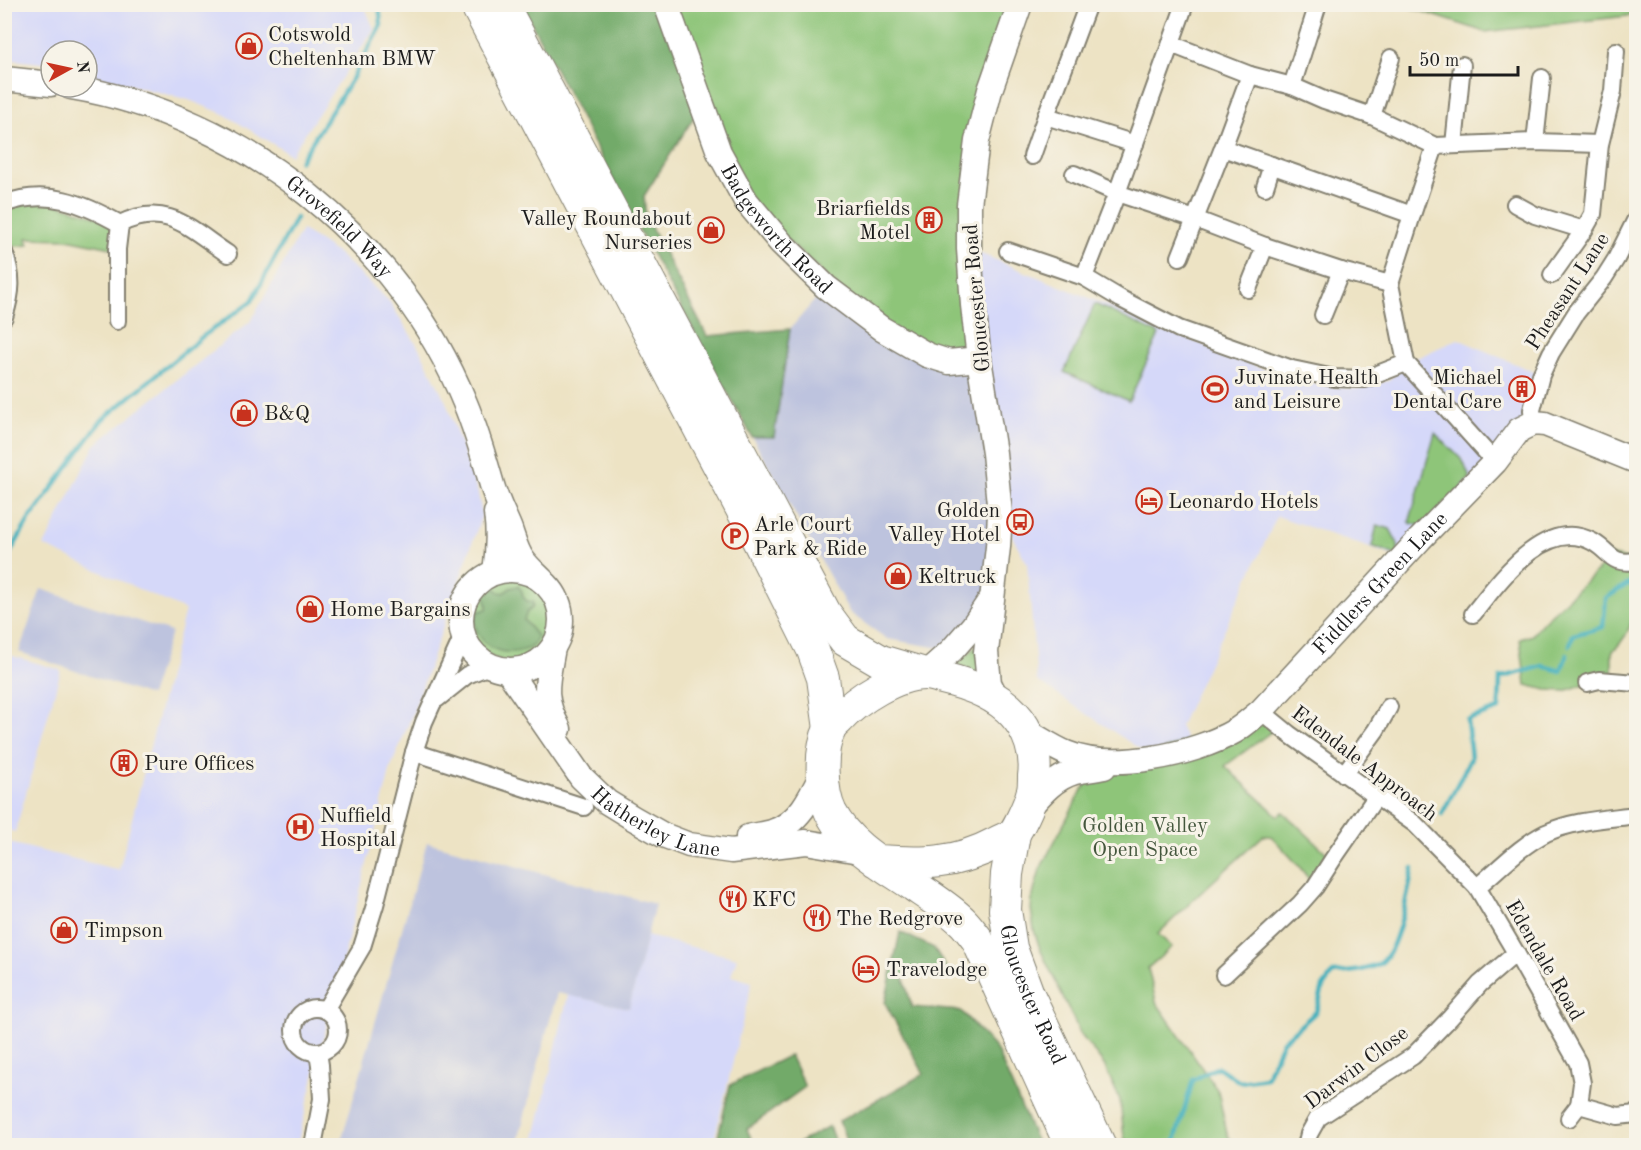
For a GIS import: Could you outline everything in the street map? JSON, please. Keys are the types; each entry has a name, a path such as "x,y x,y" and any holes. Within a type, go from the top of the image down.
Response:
{"highway":[{"path":"476,4 756,536 813,650 823,678 830,729 824,750 822,774 824,795 831,813 845,834 871,856 962,921 977,939 1071,1146"},
{"path":"502,4 825,613 845,640 881,661 958,681 997,699 1015,714 1026,731 1036,765 1032,795 1019,824 968,856 950,860 912,863 871,856"},
{"path":"830,729 847,710 884,686 926,674"},
{"name":"Gloucester Road","path":"1019,824 1007,874 1005,910 1011,948 1028,994 1100,1146"}],"street":[{"name":"Badgeworth Road","path":"666,4 719,152 746,201 781,243 826,287 882,328 927,355 950,362 979,359"},
{"name":"Gloucester Road","path":"997,699 989,683 986,652 1000,514 994,453 973,305 969,205 977,141 990,90 1020,4"},
{"path":"1032,156 1088,4"},
{"path":"1084,277 1118,193 1185,4"},
{"path":"1292,86 1318,4"},
{"path":"1171,44 1250,75 1292,86 1324,100 1372,116 1435,146 1535,142 1600,144"},
{"path":"1552,275 1593,214 1600,144 1613,91 1616,51"},
{"path":"1372,116 1391,58"},
{"path":"1454,145 1462,65"},
{"path":"1180,257 1250,75"},
{"path":"4,78 39,82"},
{"path":"1535,142 1542,78"},
{"name":"Grovefield Way","path":"99,94 181,119 242,149 283,176 325,209 374,257 396,283 433,338 448,366 481,445 492,486 499,532 495,572"},
{"path":"1046,116 1135,144"},
{"path":"1435,146 1390,284 1406,363 1495,462"},
{"path":"1223,148 1412,214"},
{"path":"1265,187 1272,165"},
{"path":"1074,174 1118,193 1265,246 1341,271 1390,284"},
{"path":"4,204 35,197 65,200 98,211 120,224"},
{"path":"1515,204 1535,215 1584,230"},
{"path":"120,224 140,216 170,217 228,254"},
{"name":"Pheasant Lane","path":"1533,423 1532,410 1541,375 1551,353 1576,312 1604,278 1636,219"},
{"path":"117,321 117,249 120,224"},
{"path":"1248,289 1265,246"},
{"path":"1008,251 1084,277 1179,329 1292,369 1334,378 1365,379 1406,363"},
{"path":"4,252 10,267 12,283 4,317"},
{"path":"1323,315 1341,271"},
{"path":"1533,423 1545,424 1636,461"},
{"name":"Fiddlers Green Lane","path":"1026,731 1067,754 1114,762 1152,758 1191,750 1236,730 1261,711 1420,539 1495,462 1519,430 1533,423"},
{"name":"Grovefield Way","path":"492,486 521,559 542,580"},
{"path":"1473,614 1524,556 1555,538 1573,536 1582,538 1596,544 1613,559 1623,562 1636,561"},
{"path":"435,700 467,675 498,668 521,670 545,658 553,648 560,633 561,616 557,599 551,588 527,572 511,569 495,572 474,586 465,600 461,617 463,636 469,648 478,658 498,668"},
{"name":"Gloucester Road","path":"926,674 973,626 992,598"},
{"path":"325,1010 353,965 365,938 414,752 424,722 463,636"},
{"name":"Hatherley Lane","path":"553,648 546,687 550,714 566,743 606,788 656,820 698,834 719,837 746,837 774,832 795,819 809,800 822,774"},
{"name":"Hatherley Lane","path":"498,668 580,777 607,802 663,835 689,845 731,851 806,842 871,856"},
{"path":"1587,683 1599,680 1636,683"},
{"path":"1344,774 1376,730 1389,706"},
{"name":"Edendale Approach","path":"1261,711 1289,734 1415,824 1440,851"},
{"name":"Hatherley Lane","path":"414,752 584,807"},
{"name":"Fiddlers Green Lane","path":"1019,824 1039,796 1059,779 1077,772 1103,768 1114,762"},
{"path":"1224,975 1315,887 1376,797"},
{"path":"1477,887 1524,847 1548,833 1583,823 1636,815"},
{"name":"Edendale Road","path":"1440,851 1477,887 1578,1063 1582,1083 1574,1111 1618,1116 1636,1114"},
{"name":"Darwin Close","path":"1306,1146 1309,1134 1318,1118 1413,1056 1480,984 1516,953"},
{"path":"309,1009 325,1010 336,1020 338,1027 336,1041 331,1047 318,1052 310,1052 303,1048 294,1036 296,1020 301,1013 309,1009"},
{"path":"312,1146 322,1099 318,1052"}],"shaded area":[{"path":"4,5 364,5 374,29 291,155 224,114 189,100 99,77 99,39 39,39 39,63 5,59"},
{"path":"302,230 337,253 389,301 419,348 446,402 478,493 482,515 413,713 391,767 297,1145 72,1146 45,1137 43,1145 5,1146 5,842 119,870 185,610 44,546 95,445 251,321"},
{"path":"969,249 1295,382 1356,389 1388,381 1406,363 1458,339 1541,375 1532,410 1402,559 1277,516 1180,726 1191,750 1152,757 1037,681 1027,563 1000,514"},
{"path":"826,287 979,359 994,453 992,598 952,650 887,639 850,613 752,437 774,437 790,329"},
{"path":"41,589 171,632 150,696 19,652"},
{"path":"5,654 61,670 15,832 5,829"},
{"path":"427,842 655,904 629,1008 557,993 517,1145 340,1145"},
{"path":"647,936 737,958 731,976 752,982 713,1145 533,1146 568,995 629,1008"}],"green space":[{"path":"1636,4 1636,15 1485,32 1402,5"},
{"path":"522,5 666,5 701,106 644,196 646,217 707,336 790,329 774,437 752,437 647,245"},
{"path":"666,5 1020,5 977,141 979,359 949,362 882,329 746,201"},
{"path":"35,197 120,224 117,249 67,239 27,238 29,245 5,247 5,204"},
{"path":"1095,304 1159,334 1129,401 1064,372"},
{"path":"1435,433 1463,461 1470,478 1425,527 1409,523"},
{"path":"1377,525 1390,529 1398,544 1398,556 1372,546"},
{"path":"1608,555 1636,561 1636,598 1632,621 1628,632 1612,652 1612,681 1593,681 1565,691 1526,685 1520,639 1532,635 1603,565"},
{"path":"510,577 526,580 540,589 549,603 552,619 549,635 540,649 526,658 510,661 494,658 480,649 471,635 468,619 471,603 480,589 494,580"},
{"path":"518,586 523,597 533,602 533,607 527,612 524,620 537,636 533,645 526,649 505,652 486,644 476,629 476,617 478,612 487,609 485,592 495,588 504,593"},
{"path":"981,642 979,674 956,665"},
{"name":"Golden Valley Open Space","path":"1261,711 1279,726 1225,766 1278,816 1283,812 1333,859 1315,887 1273,838 1263,836 1158,934 1172,947 1148,968 1156,1002 1218,1091 1227,1134 1234,1145 1128,1145 1124,1137 1120,1100 1104,1065 1081,1035 1040,949 1031,909 1040,869 1082,790 1093,778"},
{"path":"900,932 934,948 948,970 903,975 912,1007 961,1011 996,1049 1038,1145 848,1145 839,1121 924,1074 885,1003"},
{"path":"790,1055 805,1087 747,1129 754,1145 716,1145 730,1085"},
{"path":"829,1126 836,1145 795,1145"}],"waterway":[{"path":"300,161 352,79 381,25 379,4"},
{"path":"4,563 29,520 102,420 202,337 252,301 296,218"},
{"path":"1570,645 1573,635 1603,627 1606,598 1629,583 1636,587"},
{"path":"1442,814 1471,758 1467,720 1499,709 1500,678 1543,666 1561,671 1567,654"},
{"path":"1174,1144 1193,1080 1218,1067 1240,1082 1266,1078 1283,1041 1316,1012 1323,987 1333,973 1368,968 1379,964 1386,958 1397,935 1413,868"}],"place":[{"name":"Cotswold Cheltenham BMW","path":"249,46"},
{"name":"Briarfields Motel","path":"929,220"},
{"name":"Valley Roundabout Nurseries","path":"711,230"},
{"name":"Juvinate Health and Leisure","path":"1215,389"},
{"name":"Michael Dental Care","path":"1522,389"},
{"name":"B&Q","path":"244,413"},
{"name":"Leonardo Hotels","path":"1149,501"},
{"name":"Golden Valley Hotel","path":"1020,522"},
{"name":"Arle Court Park & Ride","path":"735,536"},
{"name":"Keltruck","path":"898,576"},
{"name":"Home Bargains","path":"310,609"},
{"name":"Pure Offices","path":"124,763"},
{"name":"Nuffield Hospital","path":"300,827"},
{"name":"KFC","path":"733,899"},
{"name":"The Redgrove","path":"817,918"},
{"name":"Timpson","path":"64,930"},
{"name":"Travelodge","path":"866,969"}]}
